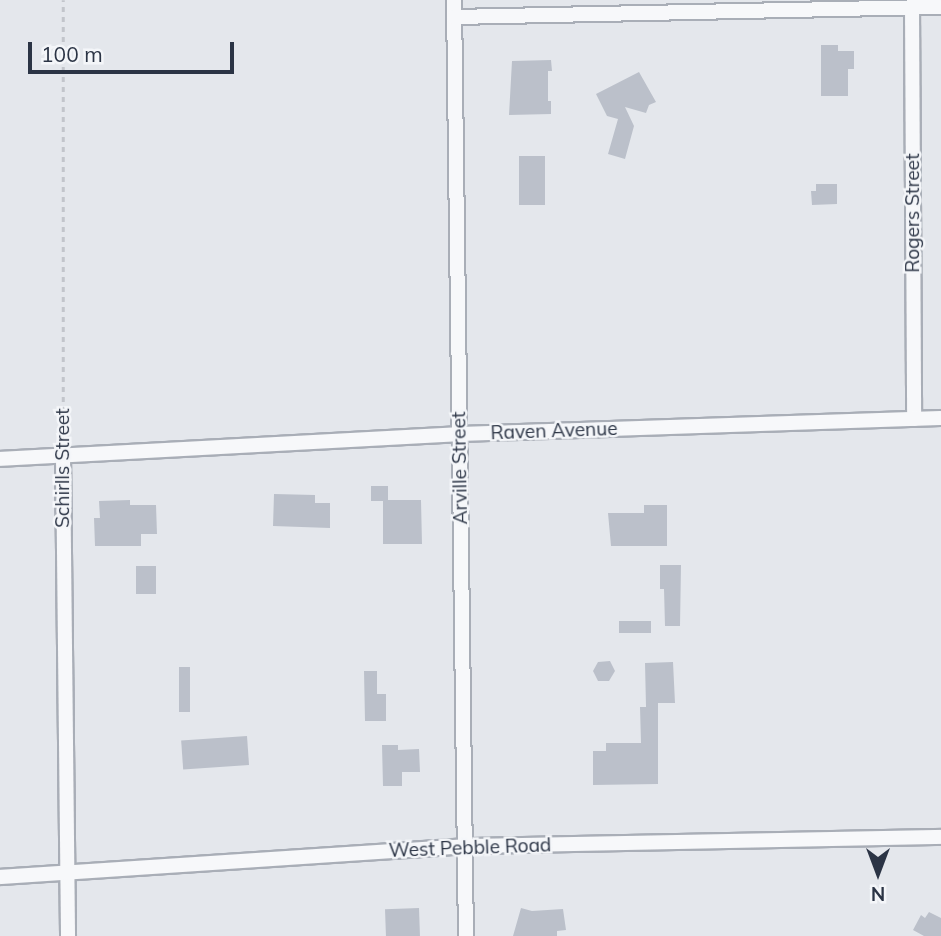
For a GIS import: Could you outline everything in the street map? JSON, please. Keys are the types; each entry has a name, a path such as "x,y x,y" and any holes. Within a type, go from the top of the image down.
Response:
{"street":[{"name":"Arville Street","path":"454,0 466,936"},
{"name":"Rogers Street","path":"912,7 914,419"},
{"path":"454,17 941,7"},
{"name":"Raven Avenue","path":"0,459 459,434 941,418"},
{"name":"Schirlls Street","path":"63,456 68,936"},
{"name":"West Pebble Road","path":"0,877 465,846 941,836"}],"path":[{"name":"Schirlls Street","path":"63,0 63,456"}],"building":[{"path":"821,45 838,45 838,51 854,51 854,69 848,69 848,96 821,96"},
{"path":"551,60 552,71 548,71 548,101 551,101 551,114 509,115 512,61"},
{"path":"639,72 656,102 649,105 646,113 625,107 634,126 625,159 608,154 618,119 607,116 596,94"},
{"path":"519,156 545,156 545,205 519,205"},
{"path":"816,184 837,184 837,204 812,205 811,191 816,191"},
{"path":"371,486 388,486 388,500 421,500 422,544 383,544 383,501 371,501"},
{"path":"274,494 315,495 315,503 330,503 330,528 273,526"},
{"path":"130,500 130,505 156,505 157,534 141,534 141,546 95,546 94,518 100,518 99,501"},
{"path":"644,505 667,505 667,546 611,546 608,513 644,513"},
{"path":"660,565 681,565 680,626 665,626"},
{"path":"136,566 156,566 156,594 136,594"},
{"path":"619,621 651,621 651,633 619,633"},
{"path":"610,661 615,671 609,681 598,681 593,671 598,662"},
{"path":"673,662 675,703 658,703 658,784 593,785 593,751 606,751 606,743 641,743 640,707 646,707 645,663"},
{"path":"179,667 190,667 190,712 179,712"},
{"path":"364,671 377,671 377,694 386,694 386,721 365,721"},
{"path":"247,736 249,765 183,770 181,741"},
{"path":"382,745 398,745 398,750 419,749 420,772 402,772 402,786 383,786"},
{"path":"419,908 420,936 386,936 385,909"},
{"path":"521,908 532,911 563,909 566,930 557,931 557,936 513,936"},
{"path":"929,912 941,918 941,936 924,936 913,930 921,915 925,918"}]}
